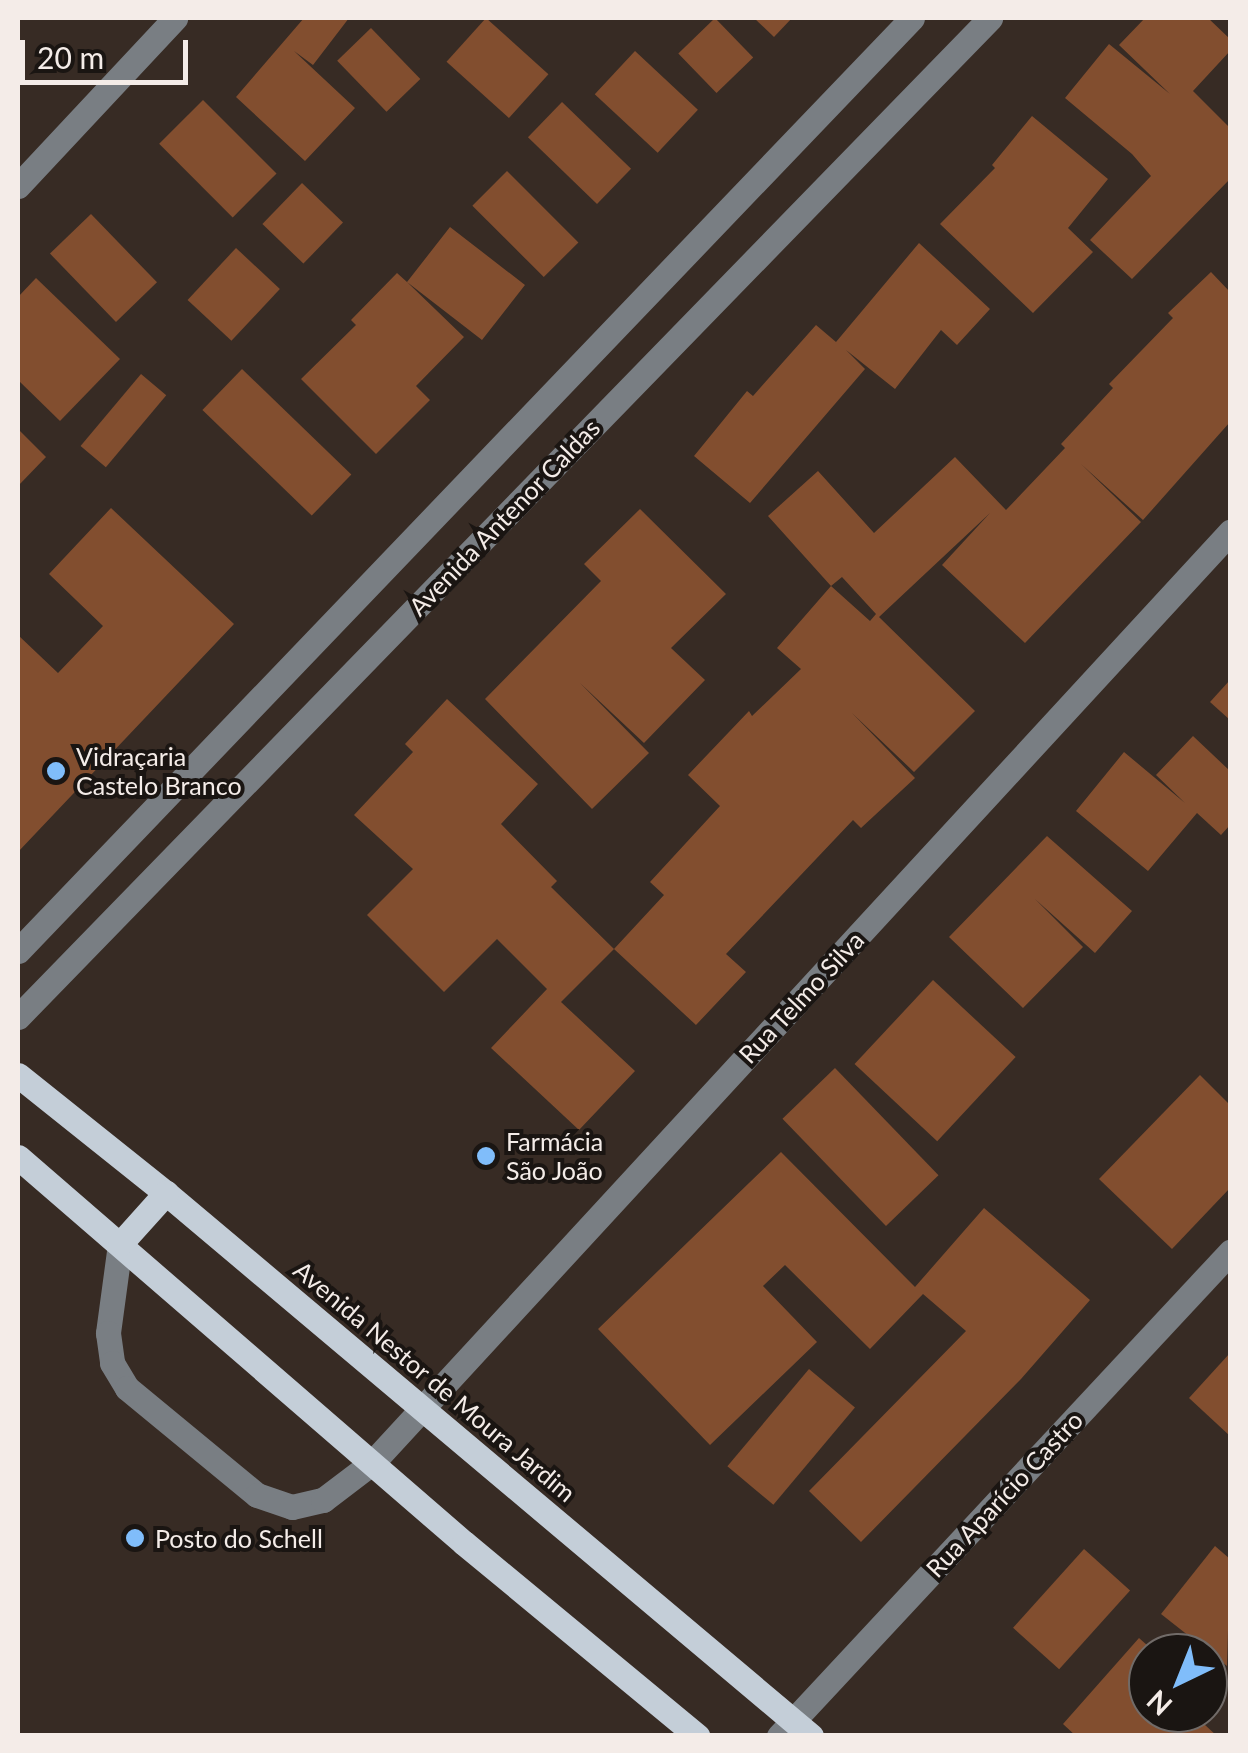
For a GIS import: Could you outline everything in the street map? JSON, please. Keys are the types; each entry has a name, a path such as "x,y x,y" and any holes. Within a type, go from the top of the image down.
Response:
{"main road":[{"name":"Avenida Nestor de Moura Jardim","path":"18,1076 166,1193 794,1730"},
{"path":"18,1157 464,1543 697,1736"},
{"path":"120,1244 166,1193"}],"street":[{"path":"18,186 175,18"},
{"name":"Avenida Antenor Caldas","path":"18,951 912,18"},
{"name":"Avenida Antenor Caldas","path":"18,1017 990,18"},
{"name":"Rua Telmo Silva","path":"120,1244 108,1332 112,1363 127,1388 257,1495 292,1506 323,1500 374,1462 1230,532"},
{"name":"Rua Aparício Castro","path":"794,1730 1230,1252"}],"building":[{"path":"304,18 349,18 313,65 294,51 355,108 305,161 236,97"},
{"path":"486,18 548,74 509,118 447,62"},
{"path":"715,18 753,58 717,93 678,53"},
{"path":"754,18 792,18 774,37"},
{"path":"1145,18 1208,18 1230,39 1230,51 1193,91 1230,128 1230,179 1132,279 1090,240 1151,176 1132,154 1065,98 1109,44 1170,94 1119,45"},
{"path":"371,28 420,79 387,112 337,61"},
{"path":"635,51 698,110 658,153 595,94"},
{"path":"203,100 277,174 233,217 159,144"},
{"path":"562,102 631,169 597,204 528,137"},
{"path":"1032,116 1108,179 1068,228 1093,252 1033,313 940,224 995,168 992,165"},
{"path":"507,171 578,242 544,277 472,206"},
{"path":"302,183 343,223 303,264 262,224"},
{"path":"91,214 157,282 116,322 50,254"},
{"path":"450,227 525,285 482,340 407,282"},
{"path":"919,243 990,309 957,345 941,330 895,389 846,350 865,369 750,503 694,456 747,391 753,396 816,325 836,342"},
{"path":"236,248 280,289 231,341 188,300"},
{"path":"1211,272 1230,292 1230,422 1143,520 1081,464 1141,522 1025,643 942,565 990,513 879,617 975,711 914,772 852,713 915,778 861,828 853,820 726,954 746,972 696,1025 614,949 664,895 650,882 720,806 688,775 749,711 752,716 801,669 777,648 831,586 768,516 818,471 874,533 955,457 1006,510 1065,448 1061,444 1113,388 1109,384 1173,318 1168,313","holes":["842,577 876,614 870,621 831,586"]},
{"path":"397,273 464,337 416,386 430,400 376,454 301,379 356,325 351,320"},
{"path":"36,278 120,359 60,421 18,380 18,297"},
{"path":"242,369 351,475 312,516 202,410"},
{"path":"141,374 166,395 106,467 81,446"},
{"path":"18,429 46,457 18,486"},
{"path":"111,508 234,624 18,852 18,635 58,673 103,626 49,574"},
{"path":"640,509 726,594 671,648 705,680 644,743 580,683 649,753 592,809 485,699 601,581 584,564"},
{"path":"1230,680 1230,720 1210,702"},
{"path":"447,699 538,784 501,824 557,881 551,887 614,949 561,1002 635,1071 579,1130 491,1048 547,989 497,939 444,992 367,915 413,869 354,815 413,752 405,744"},
{"path":"1193,736 1230,771 1230,825 1221,835 1197,813 1148,871 1076,811 1124,752 1185,803 1156,775"},
{"path":"1047,836 1132,911 1095,953 1035,899 1083,947 1023,1008 949,937"},
{"path":"933,980 1016,1057 937,1141 855,1064"},
{"path":"835,1068 939,1175 886,1226 782,1119"},
{"path":"1200,1075 1230,1105 1230,1188 1172,1249 1099,1179"},
{"path":"781,1152 915,1287 984,1208 1090,1300 1021,1379 861,1542 809,1491 966,1331 923,1294 870,1349 785,1265 763,1286 817,1342 710,1445 598,1329"},
{"path":"1230,1353 1230,1436 1189,1398"},
{"path":"809,1369 855,1408 773,1505 727,1466"},
{"path":"1215,1546 1230,1559 1228,1633 1185,1633 1161,1614"},
{"path":"1084,1549 1130,1590 1059,1669 1013,1628"},
{"path":"1128,1650 1128,1733 1217,1736 1076,1736 1063,1724"}],"place":[{"name":"Vidraçaria Castelo Branco","path":"56,771"},
{"name":"Farmácia São João","path":"486,1156"},
{"name":"Posto do Schell","path":"135,1538"}]}
